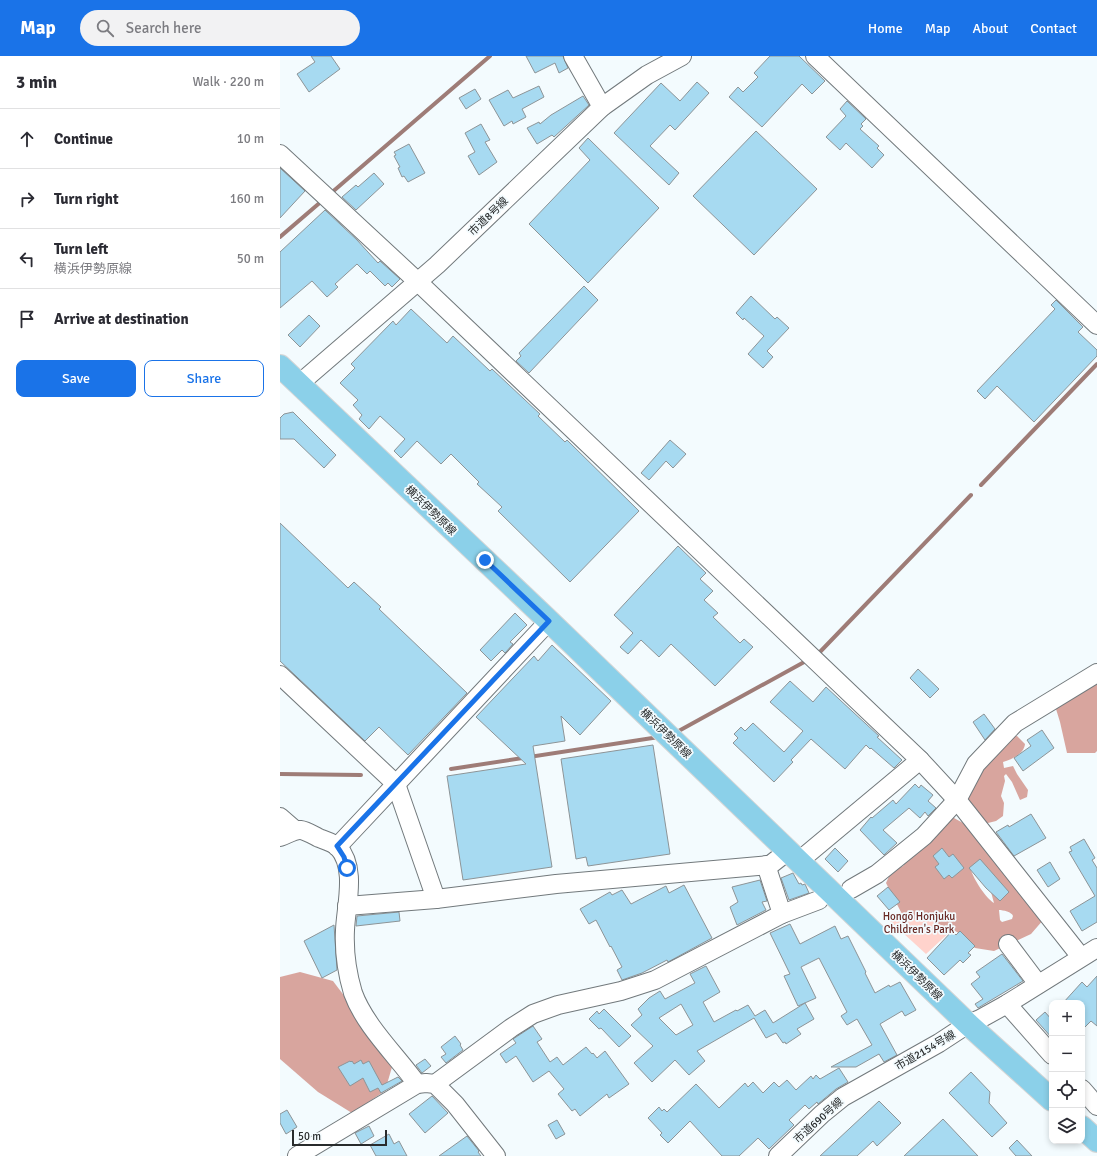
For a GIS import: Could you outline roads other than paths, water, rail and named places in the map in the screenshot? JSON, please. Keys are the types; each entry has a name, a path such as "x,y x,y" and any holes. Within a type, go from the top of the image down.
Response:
{"main road":[{"name":"横浜伊勢原線","path":"280,366 549,621 968,1024 1049,1097"},
{"path":"1085,1131 1097,1141"}],"street":[{"path":"573,56 602,107"},
{"name":"市道8号線","path":"299,384 437,265 602,107 647,75 682,56"},
{"path":"815,56 1097,326"},
{"path":"280,154 418,282 920,760 957,800 1081,957"},
{"path":"337,846 549,621"},
{"path":"852,889 877,874 924,836 957,800 976,764 1015,723 1097,673"},
{"path":"280,675 396,784 436,899"},
{"path":"347,906 436,899 556,884 770,865 794,856 920,760"},
{"path":"280,816 288,834 302,829 337,846 344,857 347,868 349,889 344,930 348,972 353,993 375,1031 417,1084"},
{"path":"766,865 782,914"},
{"path":"435,1084 533,1014 558,1004 621,991 654,980 782,914 819,900"},
{"path":"1008,944 1038,984"},
{"name":"市道2154号線","path":"881,1075 939,1043 968,1024 1007,1004 1097,948"},
{"path":"1007,1004 1049,1052"},
{"name":"市道690号線","path":"778,1156 842,1097 881,1075"},
{"path":"297,1156 417,1084 426,1083 435,1084 455,1104 496,1156"},
{"path":"1085,1092 1097,1106"}],"waterway":[{"path":"330,194 490,56"},
{"path":"280,237 323,200"},
{"path":"981,485 1097,364"},
{"path":"818,654 971,495"},
{"path":"675,733 806,661"},
{"path":"451,769 659,737"},
{"path":"280,774 361,775"}],"park label":[{"name":"Hongō Honjuku Children's Park","path":"919,922"}]}
